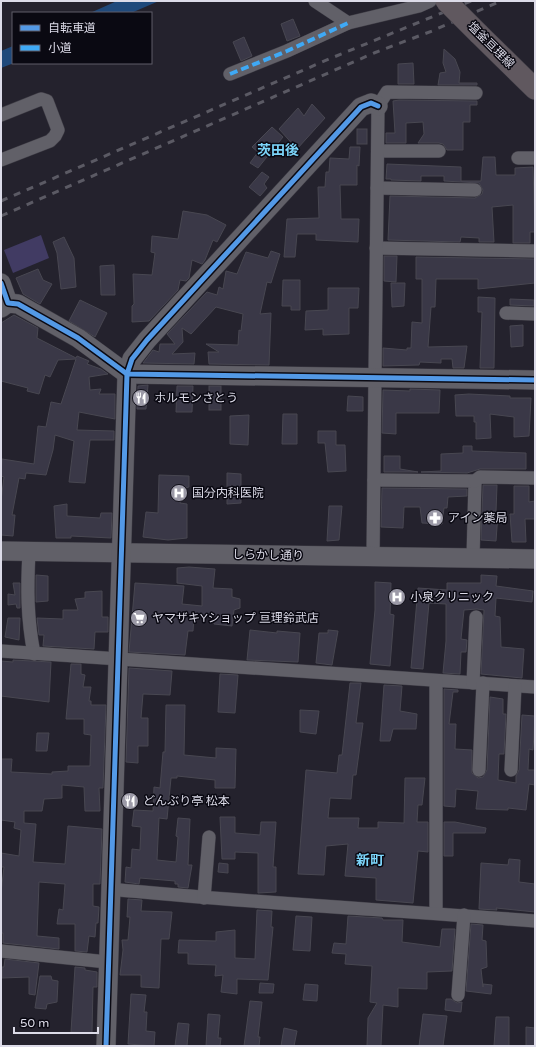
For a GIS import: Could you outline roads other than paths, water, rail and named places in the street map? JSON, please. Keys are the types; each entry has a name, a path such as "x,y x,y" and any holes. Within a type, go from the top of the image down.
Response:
{"main road":[{"name":"塩釜亘理線","path":"446,1 535,88"}],"street":[{"path":"315,1 348,23"},
{"path":"230,74 287,51 348,23 419,6 430,1"},
{"path":"373,557 378,106 387,92 476,93"},
{"path":"1,115 41,99 47,101 58,130 50,141 1,160"},
{"path":"106,1046 107,962 127,374 132,359 147,340 361,107 371,103 378,106"},
{"path":"378,151 439,151"},
{"path":"518,158 535,158"},
{"path":"378,188 475,190"},
{"path":"376,248 535,251"},
{"path":"1,282 5,305 18,304 78,338 127,374 535,380"},
{"path":"506,313 535,314"},
{"path":"374,480 475,481 480,477 535,478"},
{"path":"473,558 475,481"},
{"name":"しらかし通り","path":"1,551 535,559"},
{"path":"29,552 27,590 28,621 34,654"},
{"path":"476,617 479,770"},
{"path":"1,651 535,687"},
{"path":"436,681 436,913"},
{"path":"511,770 515,686"},
{"path":"204,898 209,837"},
{"path":"110,889 204,898 535,921"},
{"path":"458,995 464,915"},
{"path":"1,951 107,962"}],"water":[{"path":"117,1 159,1 133,12 92,12"},
{"path":"12,46 12,64 1,68 1,51"}],"railway":[{"path":"1,201 329,59 471,1"},
{"path":"1,216 374,53 432,31 501,1"}],"place":[{"name":"ホルモンさとう","path":"141,398"},
{"name":"国分内科医院","path":"179,493"},
{"name":"アイン薬局","path":"435,518"},
{"name":"小泉クリニック","path":"397,597"},
{"name":"ヤマザキYショップ 亘理鈴武店","path":"139,618"},
{"name":"どんぶり亭 松本","path":"130,801"}],"district":[{"name":"茨田後","path":"278,150"},
{"name":"新町","path":"370,860"}]}
